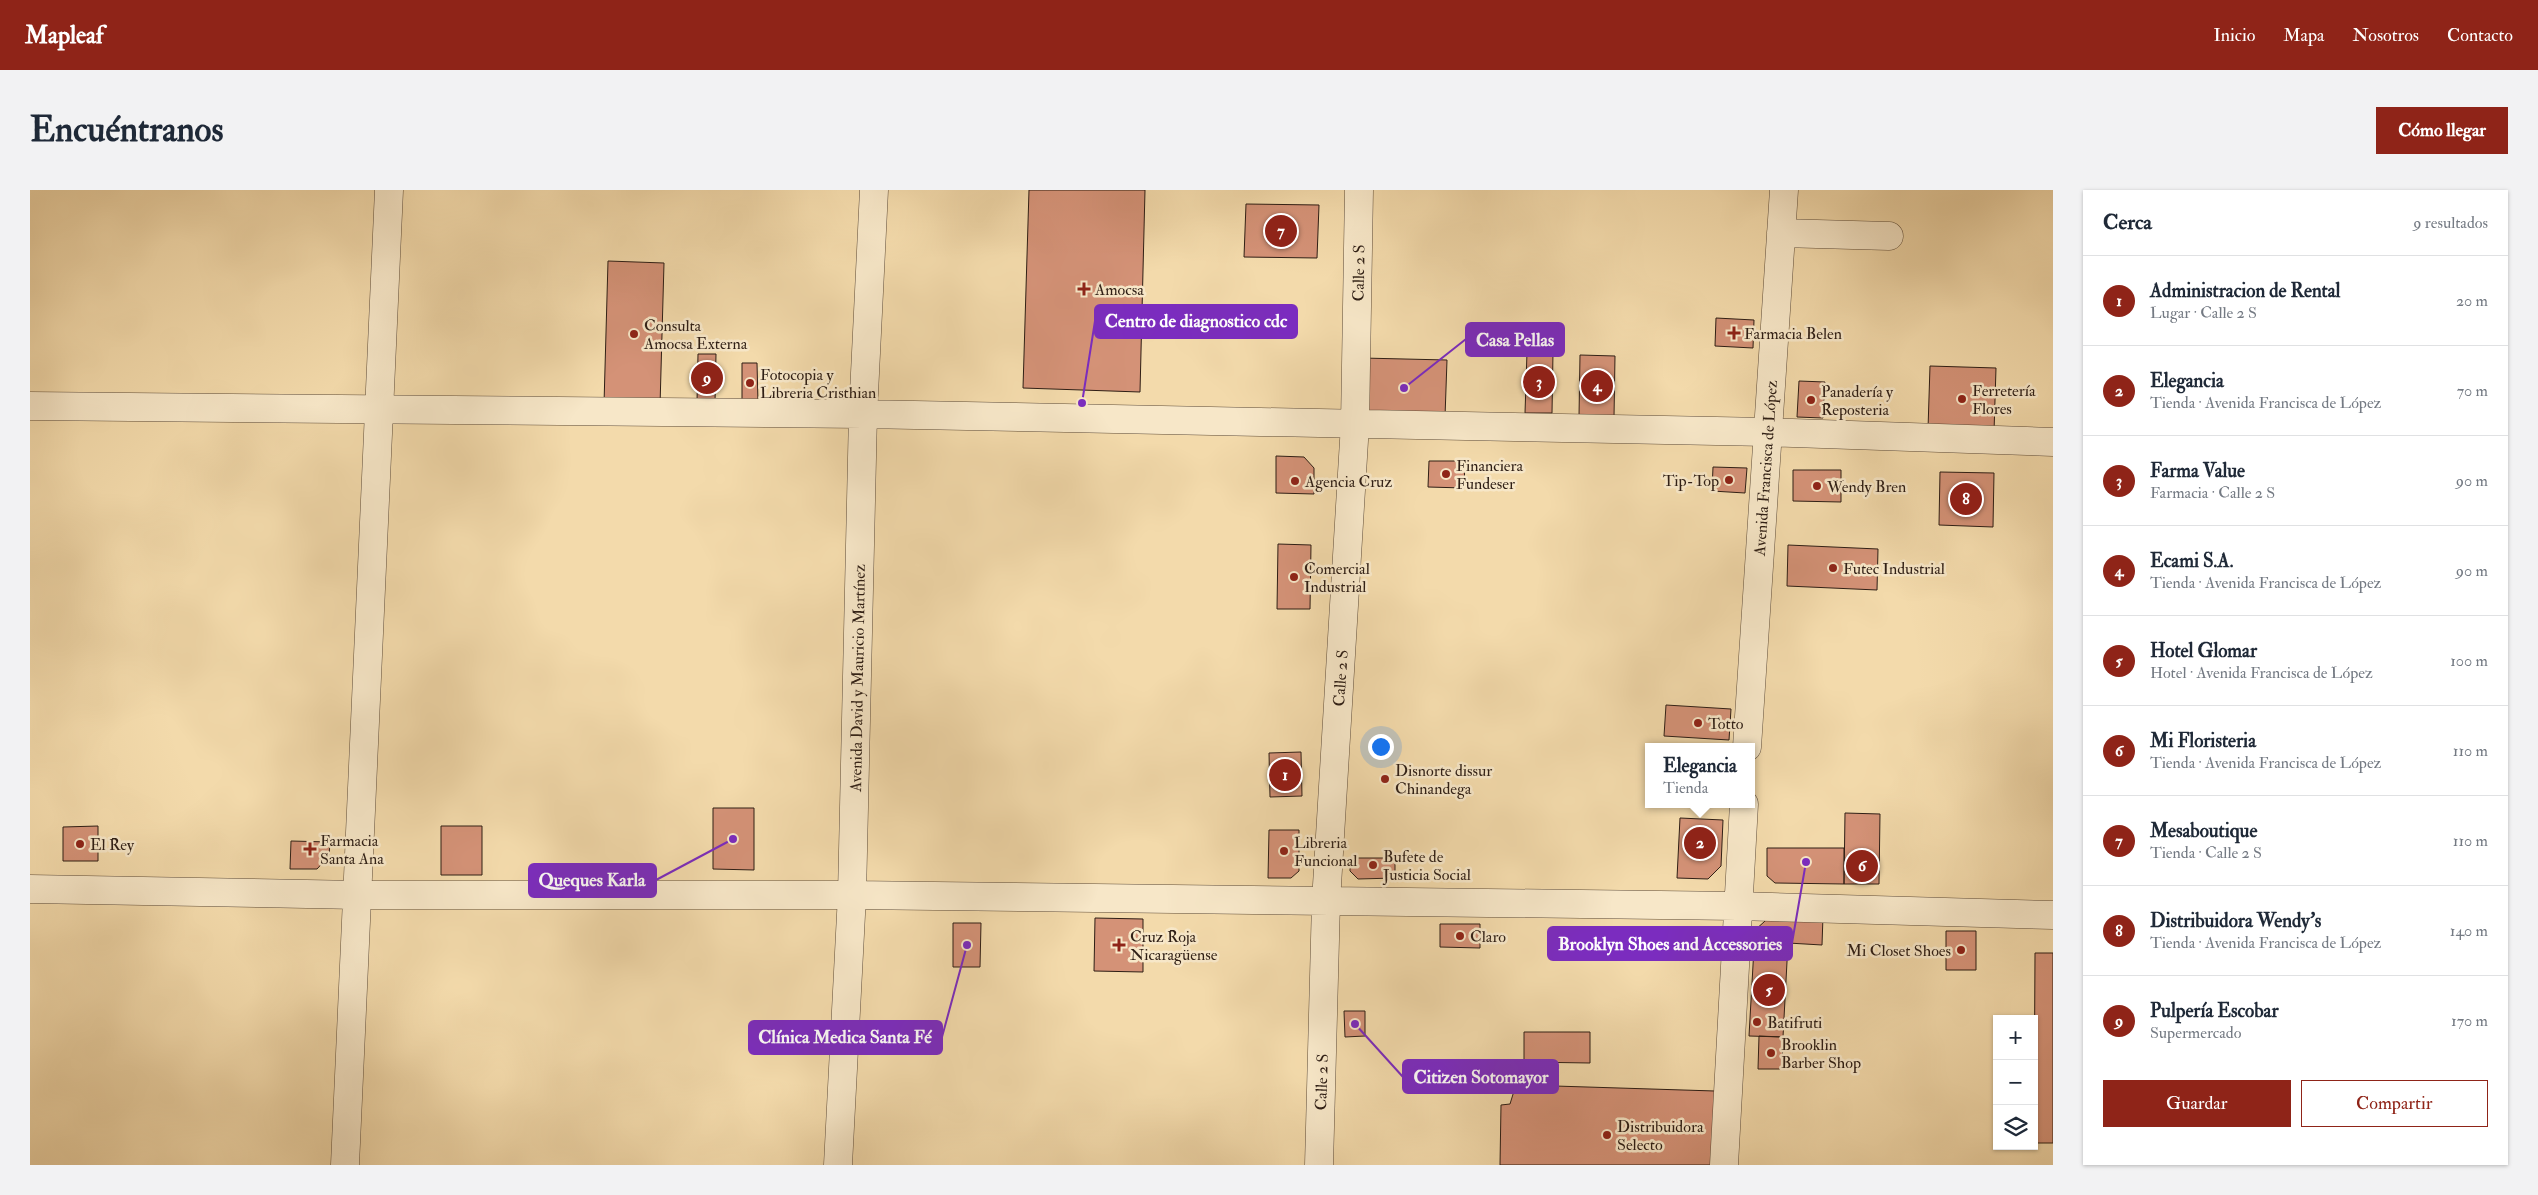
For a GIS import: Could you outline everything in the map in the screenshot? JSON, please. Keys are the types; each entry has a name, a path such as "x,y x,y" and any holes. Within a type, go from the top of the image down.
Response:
{"street":[{"path":"345,1165 389,190"},
{"name":"Avenida David y Mauricio Martínez","path":"838,1165 852,895 863,414 874,190"},
{"name":"Calle 2 S","path":"1319,1165 1326,902 1355,424 1359,190"},
{"name":"Avenida Francisca de López","path":"1748,743 1784,190"},
{"path":"1780,233 1889,236"},
{"path":"30,406 863,414 1767,432 2053,442"},
{"path":"1724,1165 1744,808"},
{"path":"30,888 358,894 852,895 1738,906 2053,915"}],"building":[{"name":"Amocsa","path":"1029,190 1145,190 1140,392 1023,388"},
{"path":"1246,204 1319,205 1317,258 1244,257"},
{"name":"Consulta Amocsa Externa","path":"608,261 664,263 660,406 604,404"},
{"name":"Farmacia Belen","path":"1716,318 1754,320 1753,348 1715,346"},
{"path":"1527,352 1553,352 1552,413 1525,413"},
{"path":"698,354 716,354 715,402 697,402"},
{"path":"1580,355 1615,356 1614,417 1579,416"},
{"path":"1362,358 1447,360 1445,417 1361,415"},
{"name":"Fotocopia y Libreria Cristhian","path":"742,363 757,363 758,403 742,403"},
{"name":"Ferretería Flores","path":"1930,366 1996,368 1994,432 1928,429"},
{"name":"Panadería y Reposteria","path":"1799,381 1825,382 1823,418 1797,417"},
{"name":"Agencia Cruz","path":"1276,456 1304,457 1314,468 1314,494 1276,493"},
{"name":"Financiera Fundeser","path":"1429,461 1465,461 1464,488 1428,487"},
{"name":"Tip-Top","path":"1713,467 1747,468 1745,493 1712,491"},
{"name":"Wendy Bren","path":"1793,470 1841,470 1841,502 1793,501"},
{"path":"1940,472 1994,473 1993,527 1939,525"},
{"name":"Comercial Industrial","path":"1278,544 1311,545 1310,609 1277,609"},
{"name":"Futec Industrial","path":"1788,545 1878,549 1877,590 1787,586"},
{"name":"Totto","path":"1666,705 1731,709 1729,740 1664,736"},
{"path":"1301,752 1302,796 1270,797 1269,753"},
{"path":"713,808 754,808 754,870 713,869"},
{"path":"1845,813 1880,814 1879,884 1844,884"},
{"path":"1680,818 1723,820 1721,866 1708,879 1677,878"},
{"name":"El Rey","path":"98,826 98,861 63,861 63,827"},
{"path":"441,826 482,826 482,875 441,875"},
{"name":"Libreria Funcional","path":"1269,830 1299,830 1299,871 1291,878 1268,878"},
{"name":"Farmacia Santa Ana","path":"291,841 330,842 329,856 317,869 290,869"},
{"path":"1767,848 1844,848 1844,884 1775,883 1767,876"},
{"name":"Bufete de Justicia Social","path":"1350,858 1395,858 1395,878 1358,879 1350,871"},
{"path":"1774,913 1823,916 1822,945 1788,943 1783,1037 1749,1036 1755,930"},
{"name":"Cruz Roja Nicaragüense","path":"1095,918 1143,919 1143,972 1094,971"},
{"path":"953,923 981,923 980,967 953,967"},
{"name":"Claro","path":"1440,924 1480,924 1480,948 1440,947"},
{"name":"Mi Closet Shoes","path":"1946,931 1976,931 1976,970 1946,970"},
{"path":"2035,953 2053,953 2053,1143 2038,1143 2038,1015 2035,1015"},
{"path":"1344,1011 1365,1011 1365,1036 1345,1037"},
{"path":"1524,1032 1590,1032 1590,1063 1524,1062"},
{"name":"Brooklin Barber Shop","path":"1759,1036 1783,1037 1782,1069 1758,1069"},
{"name":"Distribuidora Selecto","path":"1523,1085 1715,1091 1714,1165 1500,1165 1501,1105 1510,1104 1514,1091"}],"place":[{"name":"Mesaboutique","path":"1281,231"},
{"name":"Amocsa","path":"1084,289"},
{"name":"Farmacia Belen","path":"1734,333"},
{"name":"Consulta Amocsa Externa","path":"634,334"},
{"name":"Pulpería Escobar","path":"707,378"},
{"name":"Farma Value","path":"1539,382"},
{"name":"Fotocopia y Libreria Cristhian","path":"750,383"},
{"name":"Ecami S.A.","path":"1597,386"},
{"name":"Casa Pellas","path":"1404,388"},
{"name":"Ferretería Flores","path":"1962,399"},
{"name":"Panadería y Reposteria","path":"1811,400"},
{"name":"Centro de diagnostico cdc","path":"1082,403"},
{"name":"Financiera Fundeser","path":"1446,474"},
{"name":"Tip-Top","path":"1729,480"},
{"name":"Agencia Cruz","path":"1295,481"},
{"name":"Wendy Bren","path":"1817,486"},
{"name":"Distribuidora Wendy's","path":"1966,499"},
{"name":"Futec Industrial","path":"1833,568"},
{"name":"Comercial Industrial","path":"1294,577"},
{"name":"Totto","path":"1698,723"},
{"name":"Administracion de Rental","path":"1285,775"},
{"name":"Disnorte dissur Chinandega","path":"1385,779"},
{"name":"Queques Karla","path":"733,839"},
{"name":"Elegancia","path":"1700,843"},
{"name":"El Rey","path":"80,844"},
{"name":"Farmacia Santa Ana","path":"310,849"},
{"name":"Libreria Funcional","path":"1284,851"},
{"name":"Brooklyn Shoes and Accessories","path":"1806,862"},
{"name":"Bufete de Justicia Social","path":"1373,865"},
{"name":"Mi Floristeria","path":"1862,866"},
{"name":"Claro","path":"1460,936"},
{"name":"Clínica Medica Santa Fé","path":"967,945"},
{"name":"Cruz Roja Nicaragüense","path":"1119,945"},
{"name":"Mi Closet Shoes","path":"1961,950"},
{"name":"Hotel Glomar","path":"1769,990"},
{"name":"Batifruti","path":"1757,1022"},
{"name":"Citizen Sotomayor","path":"1355,1024"},
{"name":"Brooklin Barber Shop","path":"1771,1053"},
{"name":"Distribuidora Selecto","path":"1607,1135"}]}
